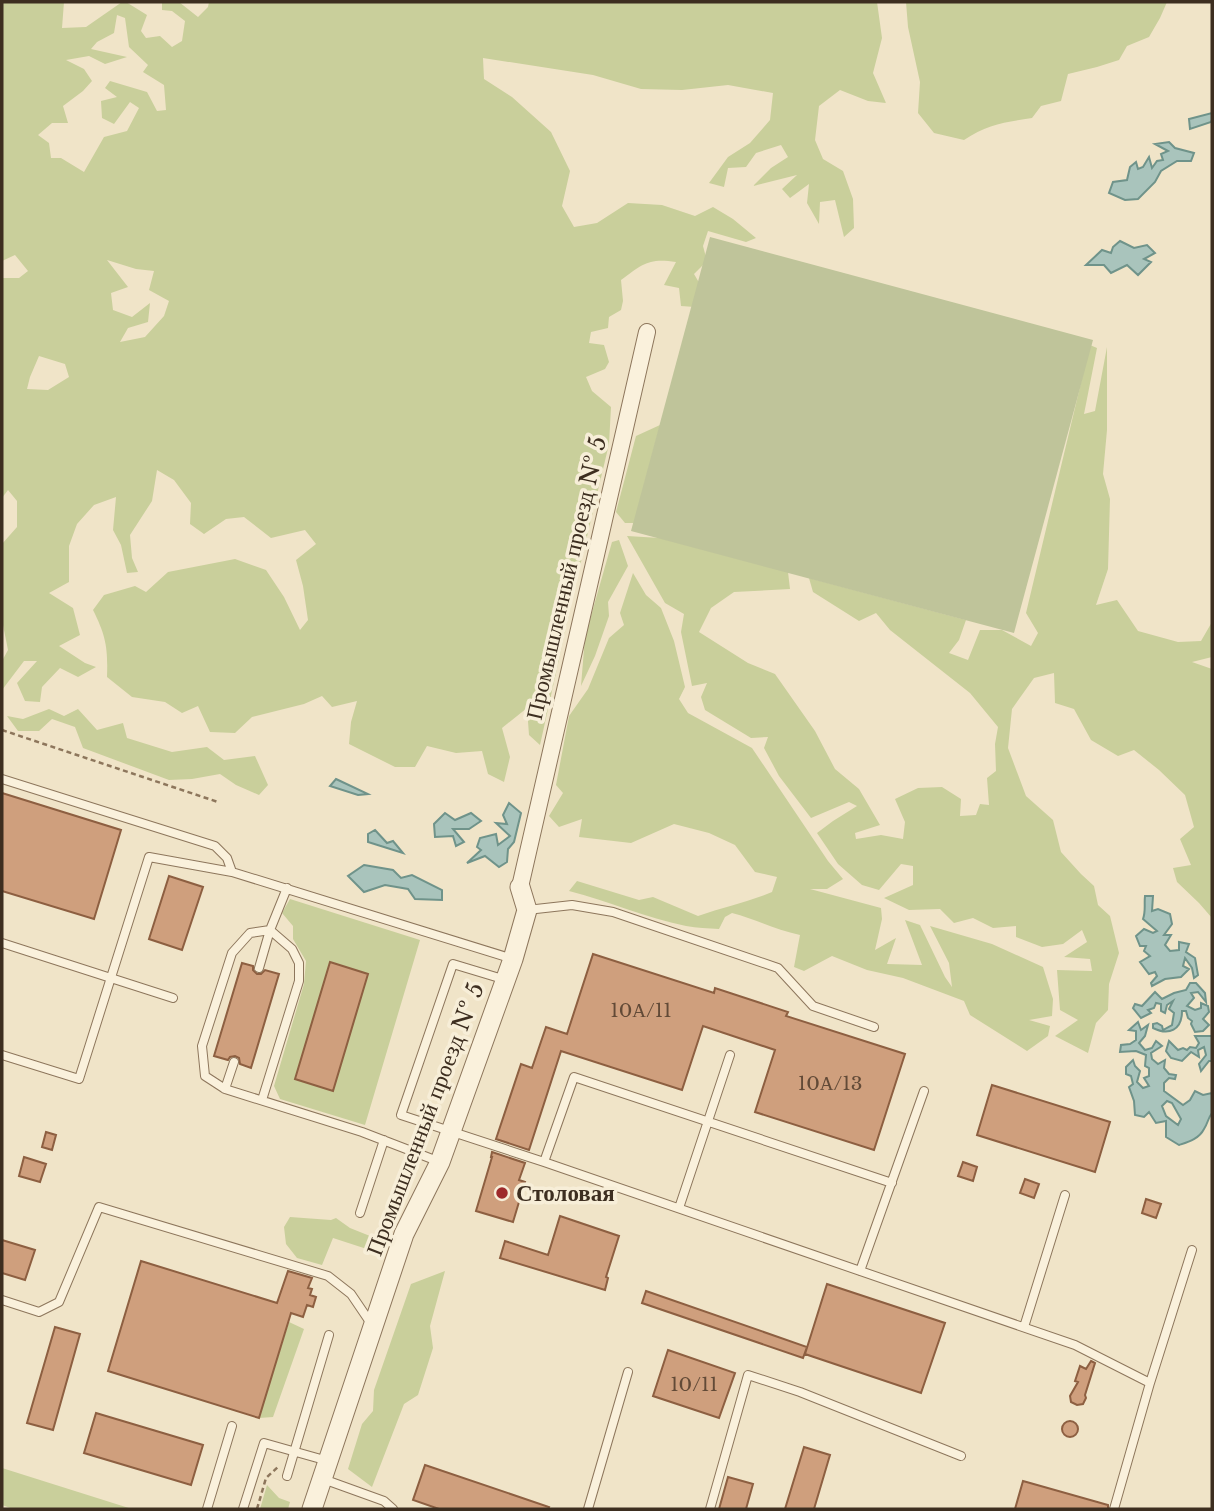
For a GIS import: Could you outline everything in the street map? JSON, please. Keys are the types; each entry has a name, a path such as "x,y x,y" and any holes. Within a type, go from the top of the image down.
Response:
{"street":[{"name":"Промышленный проезд № 5","path":"312,1509 404,1234 440,1162 506,980 527,910 520,887 647,332"}],"lane":[{"path":"2,779 215,846 227,858 232,872"},
{"path":"2,1055 79,1079 149,857 232,872 513,959"},
{"path":"259,968 270,930 287,888"},
{"path":"527,910 572,905 613,912 778,968 813,1006 874,1027"},
{"path":"262,1100 299,981 299,963 292,949 270,930 250,933 232,953 202,1046 205,1076 225,1089 362,1132 440,1162"},
{"path":"2,943 173,998"},
{"path":"506,980 453,964 401,1115 1075,1345 1150,1383"},
{"path":"679,1208 730,1055"},
{"path":"225,1089 233,1062"},
{"path":"544,1162 574,1077 892,1183"},
{"path":"860,1271 924,1091"},
{"path":"360,1213 384,1140"},
{"path":"1024,1327 1065,1195"},
{"path":"2,1300 39,1312 59,1303 99,1207 328,1276 351,1294 373,1327"},
{"path":"1114,1509 1192,1250"},
{"path":"287,1476 329,1335"},
{"path":"588,1509 628,1372"},
{"path":"710,1509 748,1375 800,1392 961,1455"},
{"path":"207,1509 232,1426"},
{"path":"243,1509 264,1443 294,1451 384,1500 393,1509"}],"path":[{"path":"2,730 218,802"},
{"path":"257,1509 266,1478 294,1451"}],"green space":[{"path":"2,2 64,2 62,28 86,27 122,2 126,2 147,15 141,31 146,38 160,36 172,47 182,41 185,21 172,11 162,10 162,2 179,2 198,17 208,7 209,2 877,2 882,38 873,73 886,103 868,101 840,90 819,106 815,140 823,159 843,171 853,199 854,228 844,237 835,200 820,202 819,224 807,203 809,184 790,198 782,189 797,175 753,186 771,168 788,157 781,145 756,153 746,167 728,168 724,187 709,183 728,157 750,143 770,120 773,93 728,85 682,90 641,89 593,75 483,58 484,79 512,97 551,132 570,171 562,206 574,227 597,223 628,203 662,205 695,216 713,207 756,238 746,242 708,231 703,246 707,261 694,274 701,286 695,307 681,306 679,288 664,285 676,262 659,261 641,266 621,280 621,310 609,317 608,328 591,332 589,343 604,345 609,362 605,369 586,377 592,391 611,407 609,444 540,745 529,735 527,708 502,728 510,757 504,782 488,774 482,751 456,753 427,746 415,767 395,767 349,744 357,701 332,707 322,696 304,704 252,717 235,733 210,732 198,706 182,713 165,702 132,697 107,677 105,642 93,610 104,595 135,586 146,592 168,572 235,559 266,570 284,597 300,630 308,620 296,560 316,544 305,530 271,538 244,517 226,519 204,534 190,524 191,503 174,480 157,470 152,501 130,535 132,558 138,572 127,573 121,545 113,530 116,497 94,505 77,524 69,546 69,582 49,593 73,608 80,635 59,646 96,667 78,677 60,668 42,687 40,702 25,701 17,683 37,661 24,661 2,690 2,661 8,650 2,620 2,544 17,527 17,501 8,490 2,498 2,278 19,278 28,271 15,255 2,261","holes":["117,15 125,18 129,47 148,65 143,72 164,85 166,110 157,111 147,92 110,81 105,88 117,97 101,101 102,118 114,124 130,102 139,108 127,131 104,137 84,172 61,158 51,158 49,143 38,135 52,123 68,123 63,106 92,81 84,69 66,60 89,56 105,64 127,57 91,49 97,42 114,33","107,260 136,269 154,271 149,290 169,301 164,316 145,337 120,342 128,328 148,322 150,303 132,317 113,310 111,293 128,287","39,356 65,364 69,377 48,390 27,389"]},
{"path":"906,2 1167,2 1149,37 1127,46 1119,60 1068,74 1061,101 1041,106 1032,118 989,127 964,140 934,133 918,113 920,82 908,27"},
{"path":"710,237 1093,340 1014,633 631,531"},
{"path":"1090,345 1097,348 1084,414 1095,411 1107,347 1107,430 1103,474 1110,499 1108,569 1096,605 1117,600 1138,631 1178,642 1201,641 1212,622 1212,657 1192,662 1212,669 1212,918 1177,882 1173,868 1191,865 1180,839 1194,827 1185,795 1134,750 1118,756 1091,740 1074,709 1055,703 1054,673 1034,678 1012,709 1008,748 1026,796 1053,820 1061,852 1094,886 1098,905 1110,916 1119,953 1109,984 1108,1010 1096,1023 1088,1053 1055,1036 1078,1020 1060,1010 1057,970 1092,971 1090,959 1064,957 1087,942 1082,930 1063,944 1042,947 1016,937 1016,926 993,928 973,918 954,923 940,909 909,910 884,898 913,885 913,866 901,864 879,890 862,885 838,864 817,833 857,806 849,802 811,818 779,776 764,748 768,737 751,738 705,710 701,697 707,683 692,686 681,632 684,614 665,603 627,536 660,538 788,572 790,589 734,592 711,608 699,632 748,663 775,674 815,731 835,769 859,789 880,825 855,833 856,839 881,835 903,839 905,822 895,799 918,788 942,787 961,799 960,816 976,815 980,804 989,805 987,778 996,771 995,744 998,727 970,693 890,630 876,613 859,621 813,592 809,578 966,620 959,640 949,653 968,660 980,630 1002,630 1031,646 1038,633 1026,613"},
{"path":"660,425 634,523 625,523 616,512 636,436"},
{"path":"619,540 628,566 608,602 609,616 581,686 585,637 612,542"},
{"path":"633,573 646,595 661,608 674,641 685,687 679,699 688,713 752,748 843,879 827,889 810,889 881,908 882,919 875,950 896,938 887,964 922,965 905,920 920,925 952,987 949,963 930,926 992,944 1043,967 1053,999 1052,1016 1029,1020 1050,1026 1048,1036 1027,1051 970,1015 964,1001 832,956 804,971 794,967 800,935 741,915 732,913 725,917 719,929 690,927 569,891 577,881 639,900 653,897 698,916 772,892 777,877 755,872 735,845 709,833 674,824 631,843 579,837 582,819 559,827 549,816 563,793 556,785 569,716 588,689 609,638 624,625 620,613"},
{"path":"49,709 64,716 78,709 97,730 123,723 127,738 172,752 207,747 224,760 255,756 268,785 259,795 220,774 169,780 83,748 75,727 52,719 39,731 18,731 7,716 23,719"},
{"path":"290,899 420,940 365,1125 280,1099 274,1086 304,984 306,961 293,939 293,926 282,913"},
{"path":"290,1217 331,1220 336,1218 350,1228 370,1236 379,1245 373,1251 333,1238 322,1265 297,1258 286,1244 284,1227"},
{"path":"445,1271 430,1326 433,1348 418,1395 404,1404 372,1487 348,1469 362,1424 373,1411 374,1390 411,1284"},
{"path":"289,1322 304,1329 273,1417 259,1418"},
{"path":"2,1468 132,1509 13,1509 2,1505"},
{"path":"267,1485 279,1498 290,1502 288,1509 260,1509"}],"water":[{"path":"1212,113 1211,122 1190,129 1189,119"},
{"path":"1169,142 1175,148 1194,153 1191,161 1177,161 1161,171 1155,182 1138,199 1125,200 1109,193 1113,182 1127,180 1130,167 1136,162 1138,169 1143,167 1149,157 1152,168 1157,161 1163,160 1161,154 1168,151 1155,144"},
{"path":"1120,241 1134,248 1147,245 1155,253 1144,259 1151,262 1138,275 1127,265 1111,273 1104,265 1086,265 1102,250 1111,253"},
{"path":"336,779 368,794 358,795 330,786"},
{"path":"509,803 521,813 514,842 508,849 507,862 499,867 485,856 467,863 481,850 477,847 480,838 496,834 498,845 510,836 496,823 507,824 503,815"},
{"path":"445,813 455,820 471,813 481,821 469,829 453,829 464,842 456,846 453,836 435,837 434,824"},
{"path":"375,830 387,843 393,841 403,853 368,842 368,834"},
{"path":"364,865 393,870 401,878 412,875 442,890 442,900 415,899 408,889 385,885 364,892 348,876"},
{"path":"1145,896 1153,896 1152,911 1158,909 1170,914 1172,924 1164,935 1171,935 1165,945 1170,951 1179,950 1179,942 1189,944 1186,952 1195,958 1198,975 1194,978 1192,968 1185,958 1183,966 1189,969 1181,977 1165,979 1152,986 1151,983 1157,976 1155,972 1149,974 1140,962 1150,956 1144,951 1146,946 1140,946 1136,936 1144,929 1153,933 1157,931 1143,919"},
{"path":"1190,983 1196,983 1205,993 1206,1002 1198,992 1191,993 1194,998 1187,1006 1195,1010 1201,1008 1201,1003 1208,1006 1209,1012 1203,1019 1209,1025 1203,1031 1195,1032 1186,1011 1182,1011 1180,1023 1174,1030 1164,1031 1153,1028 1153,1024 1157,1023 1163,1030 1172,1025 1174,1013 1169,1009 1173,1001 1167,1005 1165,1013 1161,1011 1161,1004 1156,1003 1154,1008 1148,1010 1151,1013 1141,1018 1133,1008 1135,1004 1142,1006 1155,992 1162,999 1186,990"},
{"path":"1138,1022 1141,1030 1148,1025 1145,1036 1139,1043 1145,1050 1152,1048 1156,1041 1162,1046 1151,1053 1152,1059 1158,1064 1165,1060 1164,1068 1169,1074 1176,1075 1175,1079 1169,1078 1164,1083 1164,1091 1183,1105 1195,1091 1203,1095 1212,1093 1212,1113 1196,1138 1179,1145 1166,1137 1166,1121 1156,1123 1149,1112 1144,1117 1135,1115 1129,1087 1133,1084 1131,1076 1126,1074 1126,1067 1133,1060 1140,1071 1137,1082 1143,1088 1149,1086 1144,1078 1149,1076 1149,1068 1145,1066 1146,1055 1136,1051 1120,1052 1121,1045 1136,1040 1136,1031 1129,1030","holes":["1167,1101 1172,1103 1181,1119 1178,1125 1166,1116 1162,1106"]},
{"path":"1195,1036 1212,1036 1212,1061 1201,1071 1199,1064 1206,1055 1204,1047 1198,1050 1199,1057 1191,1052 1182,1061 1171,1058 1166,1051 1169,1041 1178,1050 1196,1048 1199,1043"}],"building":[{"path":"2,793 121,830 94,919 2,891"},
{"path":"169,876 203,887 182,950 149,939"},
{"path":"593,954 714,993 715,988 788,1012 786,1016 905,1054 874,1150 755,1112 775,1050 703,1026 682,1090 561,1051 529,1150 496,1139 521,1064 532,1068 546,1027 567,1034"},
{"path":"330,962 368,974 333,1091 295,1079"},
{"path":"242,963 253,966 257,974 265,970 279,974 251,1068 240,1064 239,1058 235,1056 228,1060 214,1056"},
{"path":"992,1085 1110,1122 1095,1172 977,1135"},
{"path":"46,1132 56,1135 52,1150 42,1147"},
{"name":"Столовая","path":"492,1152 525,1163 519,1180 525,1182 513,1222 476,1211"},
{"path":"24,1157 46,1164 40,1182 19,1176"},
{"path":"963,1162 977,1167 973,1181 958,1176"},
{"path":"1025,1179 1039,1184 1034,1198 1020,1193"},
{"path":"1146,1199 1161,1204 1156,1218 1142,1213"},
{"path":"560,1216 619,1236 606,1277 605,1290 500,1258 505,1241 548,1255"},
{"path":"2,1240 35,1250 25,1280 2,1273"},
{"path":"141,1261 277,1303 288,1271 312,1278 308,1288 312,1289 310,1295 316,1297 313,1307 307,1305 303,1317 291,1313 259,1418 108,1371"},
{"path":"827,1284 945,1323 921,1393 805,1354"},
{"path":"646,1291 807,1347 803,1358 642,1303"},
{"path":"55,1327 80,1334 53,1430 27,1423"},
{"path":"668,1350 735,1373 719,1418 653,1396"},
{"path":"1091,1361 1095,1363 1086,1398 1083,1404 1077,1405 1071,1402 1070,1396 1078,1382 1075,1381 1080,1366 1086,1369"},
{"path":"96,1413 203,1445 191,1485 84,1453"},
{"path":"1070,1421 1076,1423 1076,1435 1070,1437 1064,1435 1062,1429 1064,1423"},
{"path":"804,1447 830,1455 814,1509 785,1509"},
{"path":"425,1465 549,1507 439,1509 413,1500"},
{"path":"728,1477 753,1484 746,1509 719,1509"},
{"path":"1023,1481 1108,1505 1108,1509 1015,1509"}],"place":[{"name":"Столовая","path":"502,1193"}]}
